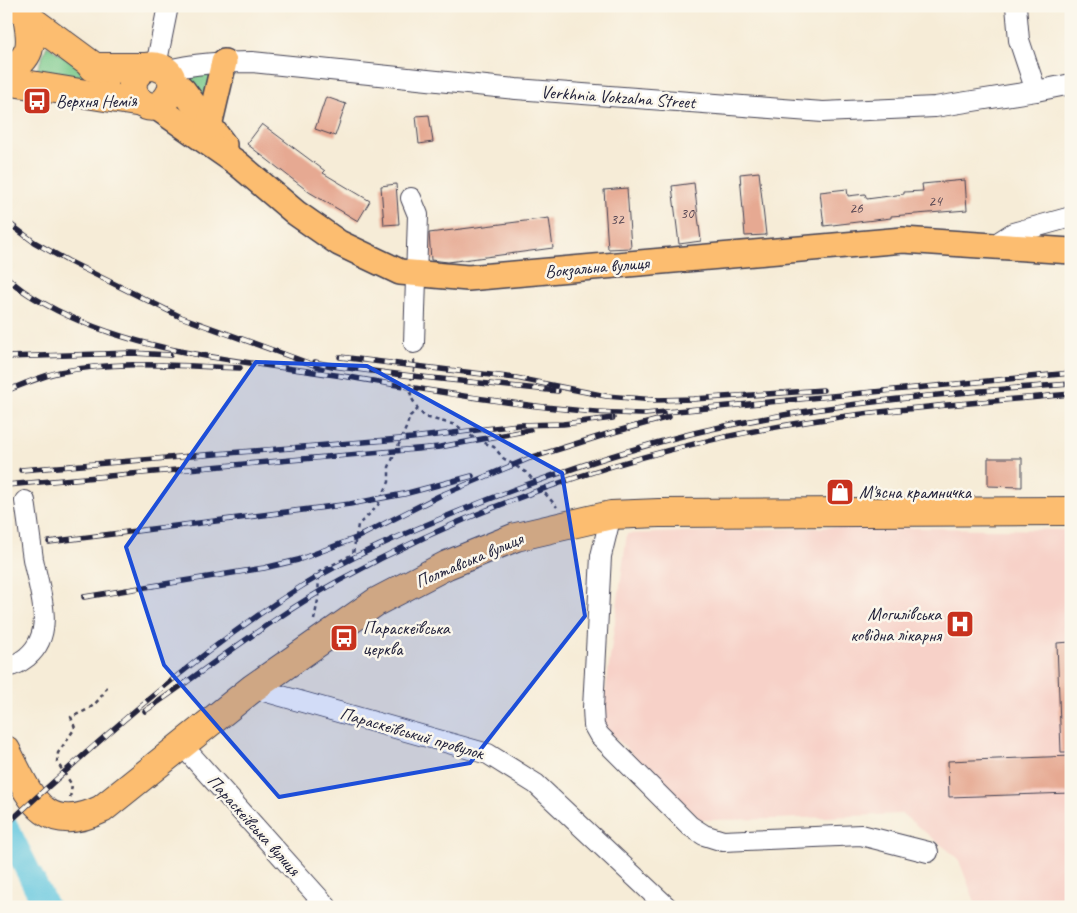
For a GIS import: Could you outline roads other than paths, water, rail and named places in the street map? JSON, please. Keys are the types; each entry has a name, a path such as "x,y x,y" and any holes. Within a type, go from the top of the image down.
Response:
{"highway":[{"path":"23,12 92,67 147,82"},
{"path":"6,73 22,62 32,38 23,12"},
{"name":"Вокзальна вулиця","path":"6,81 82,94 147,82"},
{"name":"Полтавська вулиця","path":"6,750 22,783 37,804 46,812 58,817 75,819 88,816 102,809 253,688 376,602 447,566 516,536 611,515 659,513 1071,511"}],"main road":[{"path":"209,126 224,62"},
{"name":"Вокзальна вулиця","path":"147,82 183,90 237,163"},
{"name":"Вокзальна вулиця","path":"147,82 296,213 340,243 400,272 468,278 903,240 1071,250"}],"street":[{"path":"147,82 168,6"},
{"path":"1016,6 1019,40 1036,91"},
{"name":"Verkhnia Vokzalna Street","path":"147,82 180,67 224,62 252,62 516,89 823,112 935,106 1071,84"},
{"path":"410,198 418,215 414,343"},
{"path":"991,246 1013,233 1071,217"},
{"path":"6,667 18,665 34,651 43,632 44,612 33,558 25,501"},
{"path":"611,515 602,556 593,708 594,726 599,735 690,826 704,835 722,841 861,835 928,852"},
{"name":"Параскеївський провулок","path":"253,688 488,754 536,784 667,907"},
{"name":"Параскеївська вулиця","path":"182,744 328,907"}],"waterway":[{"path":"6,827 46,907"}],"railway":[{"path":"6,221 34,242 68,261 181,317 322,368"},
{"path":"6,276 23,291 56,310 90,325 160,347 232,360 487,399 583,411 645,414 1071,373"},
{"path":"6,357 132,353 170,355"},
{"path":"340,357 516,378 606,396 655,400 823,390"},
{"path":"315,362 332,366 412,376 558,391"},
{"path":"6,391 33,380 82,368 127,365 240,368"},
{"path":"6,825 149,699 263,612 302,586 339,565 438,520 516,489 604,458 694,433 740,423 787,414 881,401 1071,384"},
{"path":"145,711 290,610 340,580 395,551 452,525 510,501 569,480 689,445 812,421 909,409 1071,394"},
{"path":"84,597 264,568 298,560 356,538 439,496 530,458 669,417"},
{"path":"21,470 412,438 518,425 563,424 613,418"},
{"path":"6,485 440,447 530,430"},
{"path":"49,542 350,504 404,494 472,476"}],"place":[{"name":"Верхня Немія","path":"37,101"},
{"name":"М'ясна крамничка","path":"840,492"},
{"name":"Могилівська ковідна лікарня","path":"960,624"},
{"name":"Параскеївська церква","path":"344,638"}]}
